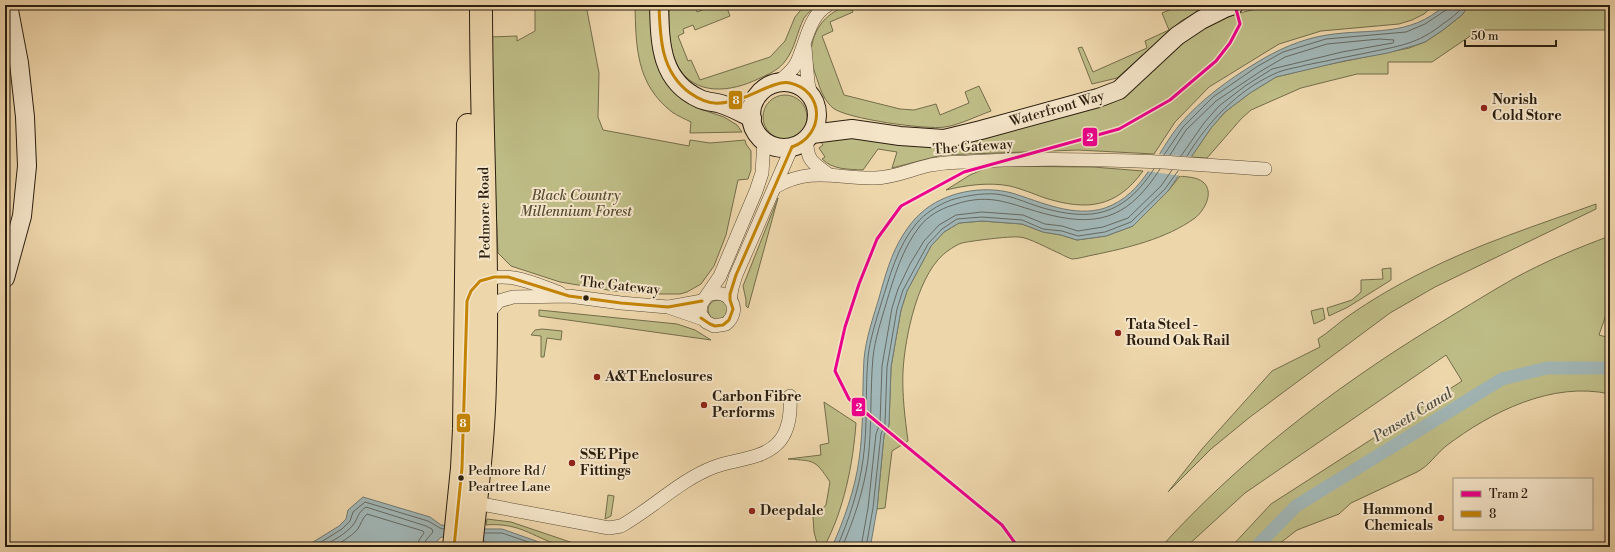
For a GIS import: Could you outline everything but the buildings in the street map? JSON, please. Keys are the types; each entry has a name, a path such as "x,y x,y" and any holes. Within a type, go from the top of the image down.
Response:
{"highway":[{"name":"Pedmore Road","path":"469,5 478,281 486,316 483,441 469,511"},
{"name":"Pedmore Road","path":"469,511 464,430 478,281 481,5"},
{"path":"463,546 469,511"}],"street":[{"path":"5,278 22,216 27,166 25,117 19,63 8,5"},
{"path":"659,5 660,42 668,68 677,82 686,91 700,99 721,104 752,118"},
{"path":"703,319 700,308 720,276 756,191 762,173 764,141 756,131 752,118 754,103 768,88 789,74 796,64 817,15 828,5"},
{"name":"Waterfront Way","path":"721,104 780,83 789,83 798,85 808,93 830,117 852,129 900,136 944,139 1098,98 1119,90 1177,36 1201,20 1234,5"},
{"path":"805,42 808,83 814,101 817,119 804,140 810,159 828,174"},
{"name":"Waterfront Way","path":"764,141 778,147 852,129"},
{"name":"The Gateway","path":"730,300 736,275 775,187 804,140"},
{"name":"The Gateway","path":"775,187 795,178 828,174 876,178 900,174 931,165 967,162 1067,159 1137,161 1265,169"},
{"name":"The Gateway","path":"478,281 490,266 508,277 569,296"},
{"name":"The Gateway","path":"478,281 494,277 508,277"},
{"name":"The Gateway","path":"478,281 513,297"},
{"name":"The Gateway","path":"486,316 499,302 513,297 569,296 621,303 668,307 703,319 708,324 714,326 726,324 733,314 734,309 727,296 719,293 668,307"},
{"path":"469,511 609,528 621,526 698,475 714,467 766,453 778,443 785,433 791,407 790,396"}],"green space":[{"name":"Black Country Millennium Forest","path":"535,5 586,5 599,73 598,117 603,130 689,146 690,140 710,143 745,140 751,151 751,170 748,179 738,180 726,235 714,266 701,284 687,292 680,294 656,294 614,291 560,282 511,266 498,253 490,37 517,36 517,41 535,31"},
{"path":"635,5 651,5 673,91 685,101 697,108 724,117 737,125 742,132 690,133 691,122 672,112 660,101 651,89 640,64 636,36"},
{"path":"669,5 694,5 697,12 715,5 726,5 730,16 695,30 693,25 683,29 684,33 678,36 688,61 691,60 700,80 770,57 785,41 795,17 804,6 817,5 804,18 792,50 786,60 777,69 736,87 714,89 693,83 684,75 677,65 672,50 669,28"},
{"path":"850,5 853,12 830,22 833,31 822,36 844,95 900,109 914,110 936,104 940,115 969,103 965,92 979,86 991,111 945,127 922,127 870,120 841,112 833,108 820,89 812,64 812,44 818,28 828,16"},
{"path":"1182,5 1211,5 1181,21 1117,78 1092,84 1078,48 1082,47 1093,72 1147,48 1145,41 1169,30 1162,13"},
{"path":"1289,5 1341,9 1390,5 1434,5 1424,14 1399,24 1321,31 1279,44 1209,87 1175,122 1154,154 1078,150 942,155 892,168 897,152 878,149 863,170 836,167 826,163 822,159 825,157 819,148 823,145 821,142 843,135 961,143 1106,105 1123,97 1176,49 1205,28 1219,21 1251,10"},
{"path":"1469,5 1610,5 1610,30 1479,30 1432,62 1388,62 1388,74 1357,74 1301,88 1251,110 1241,119 1207,158 1191,157 1211,128 1225,112 1250,93 1276,77 1409,48 1425,42 1443,30 1462,15"},
{"path":"785,95 797,99 803,105 807,117 803,129 797,135 785,139 773,135 767,129 763,117 767,105 773,99"},
{"path":"991,166 1093,167 1143,171 1122,193 1100,203 1087,205 1060,202 1014,187 994,184 946,190 970,175"},
{"path":"1180,176 1198,179 1203,182 1208,191 1205,206 1195,218 1184,225 1172,232 1146,242 1072,259 1034,241 1014,237 999,238 960,244 949,250 938,260 921,288 915,305 904,357 904,406 908,441 892,451 885,508 877,509 884,435 889,425 891,367 901,310 907,291 931,246 944,232 959,223 982,221 1022,224 1043,232 1061,235 1077,240 1106,236 1133,226 1168,191"},
{"path":"778,198 748,308 746,306 743,286"},
{"path":"1596,204 1596,209 1435,287 1390,313 1250,417 1211,449 1168,492 1202,449 1272,371 1320,347 1318,339 1356,311 1394,287 1444,262 1508,235"},
{"path":"1610,236 1610,303 1599,335 1610,338 1610,394 1588,391 1566,392 1523,402 1502,411 1464,433 1446,446 1417,472 1351,503 1339,514 1297,530 1275,547 1231,547 1271,504 1462,381 1446,355 1245,493 1186,547 1161,547 1191,515 1254,456 1322,402 1393,352 1513,279 1585,245"},
{"path":"1391,268 1391,280 1348,307 1329,316 1327,308 1352,300 1361,292 1361,280 1383,279 1382,269"},
{"path":"718,300 725,303 728,310 725,317 718,320 711,317 708,310 711,303"},
{"path":"1323,308 1325,319 1314,324 1311,311"},
{"path":"539,310 677,324 695,330 711,340 539,316"},
{"path":"542,329 562,331 561,340 547,338 544,357 541,357 541,336 531,335 535,330"},
{"path":"824,402 856,423 850,470 837,518 824,547 814,547 817,543 814,532 813,517 826,505 830,482 817,465 809,461 788,459 821,455 820,445 829,443"},
{"path":"608,495 614,496 611,516 605,519"},
{"path":"487,519 511,522 582,546 566,547 549,542 513,527 486,525"}],"water":[{"path":"1445,5 1469,5 1462,15 1425,42 1388,53 1344,61 1276,77 1250,93 1225,112 1211,128 1168,191 1133,226 1106,236 1077,240 1061,235 1043,232 1022,224 982,221 959,223 944,232 931,246 907,291 901,310 891,367 889,425 884,435 877,509 870,547 832,547 841,526 855,482 861,447 864,359 866,343 892,257 907,229 921,213 930,206 952,195 976,190 1012,193 1058,208 1070,210 1093,211 1105,208 1119,202 1140,183 1172,134 1189,114 1235,76 1256,63 1272,54 1308,39 1343,33 1389,30 1418,23"},
{"path":"363,497 430,517 441,525 502,529 553,547 495,547 484,541 441,537 432,547 305,547 339,526 346,519 348,510"}],"pier":[{"path":"1157,154 1194,157 1182,176 1146,171"}],"waterway":[{"name":"Pensett Canal","path":"1256,547 1296,506 1502,379 1547,368 1610,368"}],"tram line":[{"name":"2","path":"1018,547 1002,525 849,399 835,371 845,327 859,284 877,239 901,206 964,172 1119,129 1170,100 1216,61 1230,43 1240,24 1235,5"}],"transit line":[{"name":"8","path":"659,5 660,30 664,54 668,65 680,85 697,98 710,103 730,102 780,83 790,83 801,88 810,95 815,104 815,124 811,133 803,141 792,147"},
{"name":"8","path":"701,318 715,326 723,325 729,320 733,309 730,294 736,275 792,147"},
{"name":"8","path":"454,547 462,468 467,301 471,291 480,281 494,277 508,277 569,296 621,303 668,307 702,301"}],"place":[{"name":"Norish Cold Store","path":"1484,108"},
{"name":"Tata Steel - Round Oak Rail","path":"1118,333"},
{"name":"A&T Enclosures","path":"597,377"},
{"name":"Carbon Fibre Performs","path":"704,405"},
{"name":"SSE Pipe Fittings","path":"572,463"},
{"name":"Pedmore Rd / Peartree Lane","path":"461,478"},
{"name":"Deepdale","path":"752,511"},
{"name":"Hammond Chemicals","path":"1441,518"}]}
